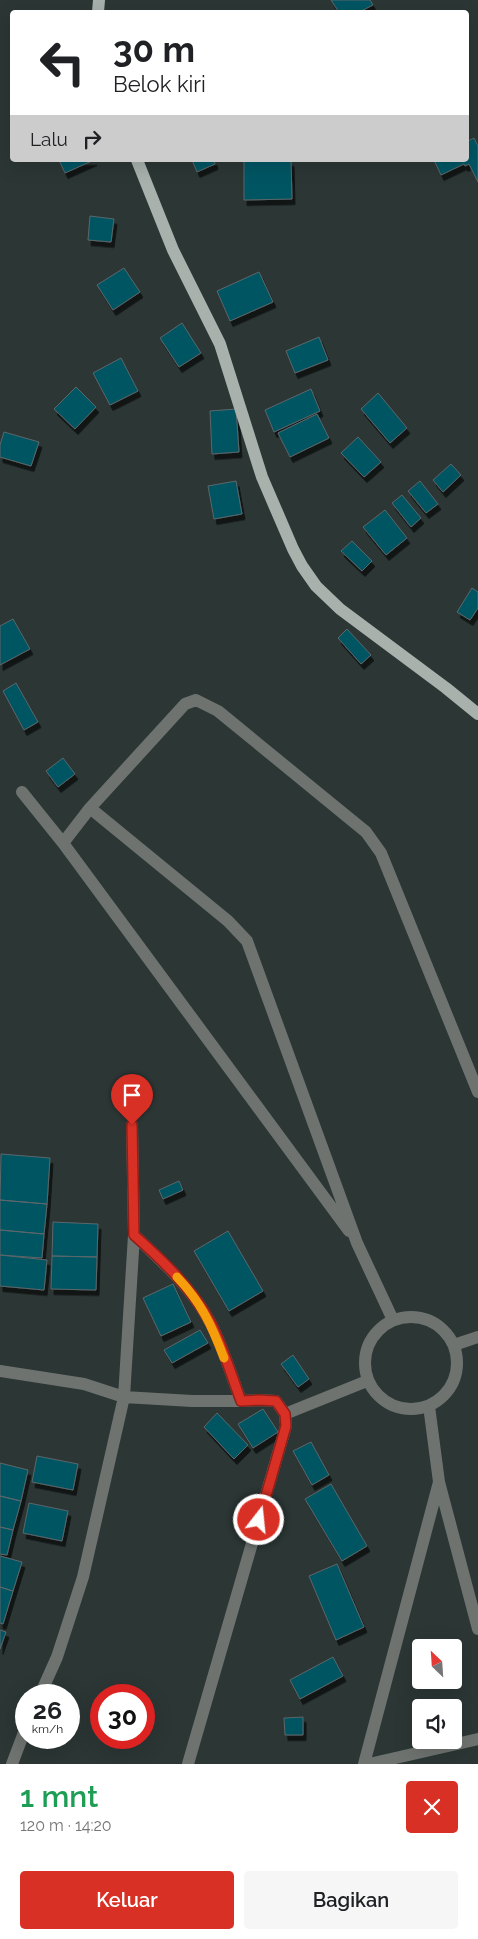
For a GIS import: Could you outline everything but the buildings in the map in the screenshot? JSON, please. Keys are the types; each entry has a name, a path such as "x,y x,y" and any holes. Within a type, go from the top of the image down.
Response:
{"main road":[{"path":"138,162 173,250 220,344 262,477 302,566 316,586 340,609 478,714"}],"street":[{"path":"63,843 90,808 185,704 196,700 218,711 366,832 381,853 478,1092"},
{"path":"22,792 63,843 357,1243"},
{"path":"90,808 228,921 247,940 357,1243 393,1320"},
{"path":"45,1684 57,1657 83,1577 124,1397 134,1235 132,1125"},
{"path":"134,1235 188,1288 198,1302 211,1323 241,1401"},
{"path":"417,1317 439,1326 454,1345 457,1369 448,1391 429,1406 405,1410 390,1404 382,1400 368,1381 364,1358 374,1335 393,1320 417,1317"},
{"path":"454,1345 478,1337"},
{"path":"0,1371 84,1384 124,1397 192,1401 276,1401 285,1414 286,1426 188,1764"},
{"path":"285,1414 368,1381"},
{"path":"429,1406 440,1482 478,1628"},
{"path":"364,1764 440,1482"},
{"path":"369,1764 478,1739"},
{"path":"12,1764 18,1749"}],"slow traffic":[{"path":"177,1277 188,1288 211,1323 224,1358"}],"route":[{"path":"132,1125 134,1235 188,1288 198,1302 211,1323 241,1401 276,1401 285,1414 286,1426 259,1520"}]}
